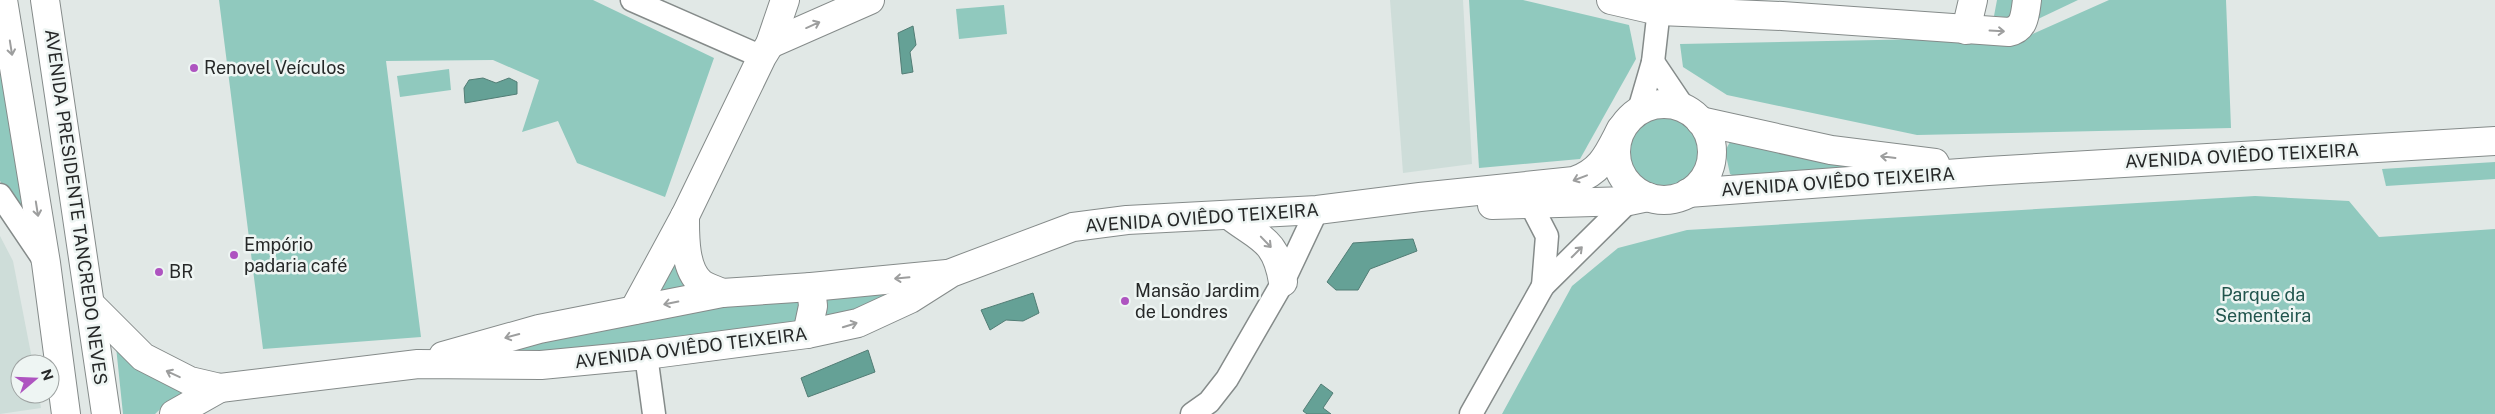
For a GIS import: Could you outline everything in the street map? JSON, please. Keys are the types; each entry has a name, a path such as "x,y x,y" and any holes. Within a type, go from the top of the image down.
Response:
{"street":[{"path":"3,0 46,263 66,414"},
{"name":"AVENIDA PRESIDENTE TANCREDO NEVES","path":"45,0 106,414"},
{"path":"632,0 766,50 855,2"},
{"path":"634,310 685,216 766,50 785,0"},
{"path":"1611,0 1660,6 1783,8 1966,30 2009,32 2015,31 2025,10"},
{"path":"1966,30 1973,0"},
{"path":"1638,199 1633,188 1623,176 1617,161 1616,145 1630,120 1653,62 1660,6"},
{"path":"1471,414 1543,286 1638,199 1661,200 1675,198 1688,193 1701,182 1709,168 1712,152 1709,135 1653,62"},
{"path":"1630,120 1654,104 1669,104 1692,114"},
{"name":"AVENIDA OVIÊDO TEIXEIRA","path":"1692,114 1831,150 1988,171"},
{"name":"AVENIDA OVIÊDO TEIXEIRA","path":"91,305 143,357 190,381 220,388 418,364 540,365 646,355 807,334 858,323 910,299 950,273 1072,227 1127,220 1317,210 1574,181 1592,174 1598,168 1630,120"},
{"name":"AVENIDA OVIÊDO TEIXEIRA","path":"1688,193 1988,171 2495,142"},
{"path":"0,195 46,263"},
{"name":"AVENIDA OVIÊDO TEIXEIRA","path":"1371,204 1531,205 1638,199"},
{"path":"1531,205 1547,236 1543,286"},
{"path":"1192,414 1210,402 1227,379 1283,282 1317,210"},
{"path":"685,216 685,240 689,262 700,283 722,292"},
{"path":"1230,216 1270,245 1277,258 1283,282"},
{"name":"AVENIDA OVIÊDO TEIXEIRA","path":"418,364 539,329 722,292 811,287 950,273"},
{"path":"807,334 813,306 811,287"},
{"path":"539,329 540,365"},
{"path":"646,355 654,414"},
{"name":"AVENIDA OVIÊDO TEIXEIRA","path":"174,414 220,388"}],"shaded area":[{"path":"1390,0 1463,0 1472,164 1403,173"},
{"path":"913,26 916,45 910,52 913,72 902,74 898,33"},
{"path":"483,78 496,83 509,78 517,82 517,94 465,103 464,88 469,80"},
{"path":"0,236 13,261 31,354 10,354 10,404 40,404 41,408 0,414"},
{"path":"1413,239 1417,251 1370,269 1358,290 1336,290 1327,282 1353,243"},
{"path":"1033,293 1039,313 1023,321 1006,320 990,330 981,310"},
{"path":"868,350 875,372 808,397 801,378"},
{"path":"1321,384 1333,393 1323,408 1331,414 1307,414 1303,411"}],"green space":[{"path":"219,0 593,0 714,58 665,197 577,163 558,121 522,132 539,80 493,60 386,61 421,337 263,349"},
{"path":"1469,0 1523,0 1629,25 1636,59 1580,159 1479,168"},
{"path":"1997,0 2017,0 2014,18 1994,16"},
{"path":"2041,0 2078,0 2038,19"},
{"path":"2109,0 2226,0 2231,128 1917,135 1727,95 1683,67 1680,44 2026,37"},
{"path":"1004,5 1007,34 959,39 956,9"},
{"path":"0,33 26,219 0,181"},
{"path":"449,69 451,90 400,97 397,76"},
{"path":"1667,109 1682,112 1695,120 1703,133 1706,148 1703,163 1695,176 1682,184 1667,187 1652,184 1639,176 1631,163 1628,148 1631,133 1639,120 1652,112"},
{"path":"1741,136 1904,171 1742,180 1730,174 1725,151 1730,142"},
{"path":"2495,162 2495,179 2386,186 2382,169"},
{"name":"Parque da Sementeira","path":"2255,196 2349,201 2379,237 2495,229 2495,414 1502,414 1572,286 1618,248 1687,230"},
{"path":"685,216 700,283 951,273 858,323 418,364 634,310"},
{"path":"115,337 194,389 171,399 155,414 123,414"}],"place":[{"name":"Renovel Veículos","path":"194,68"},
{"name":"Empório padaria café","path":"234,255"},
{"name":"BR","path":"159,272"},
{"name":"Mansão Jardim de Londres","path":"1125,301"}]}
